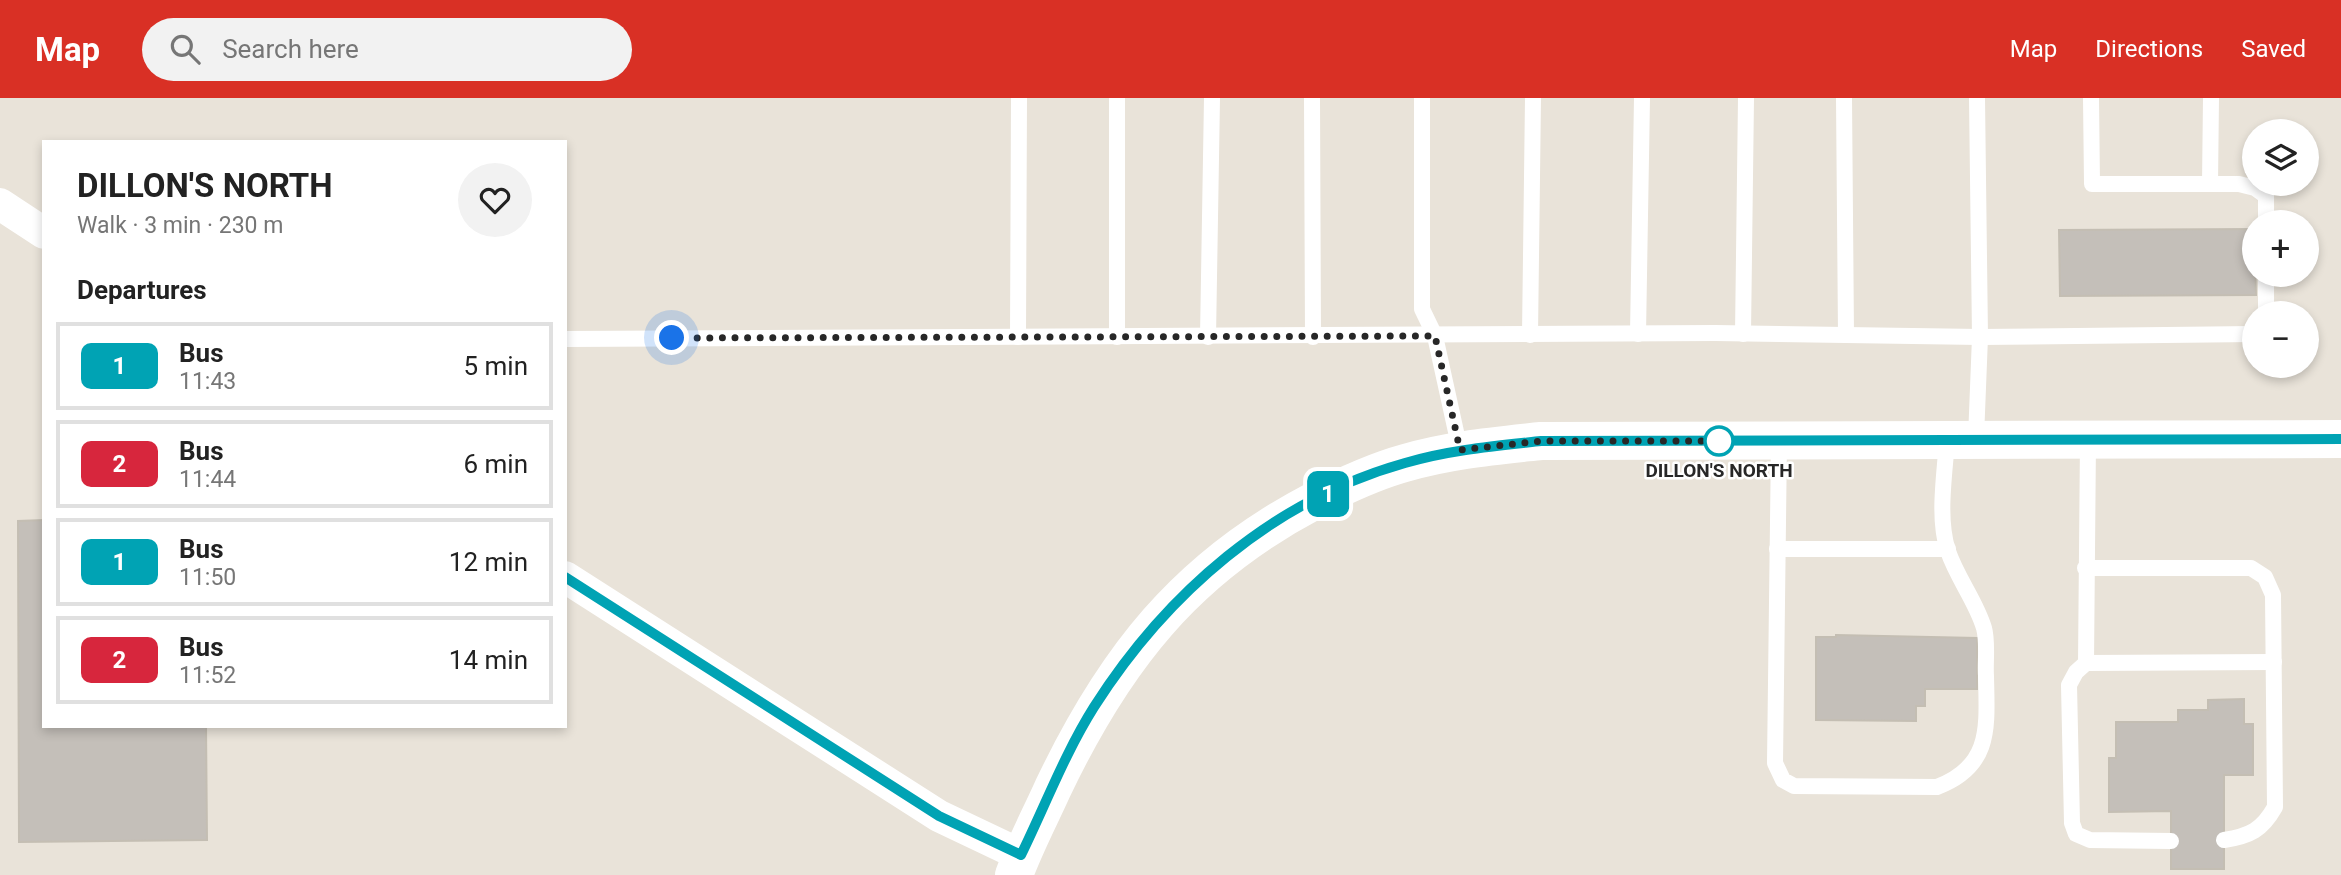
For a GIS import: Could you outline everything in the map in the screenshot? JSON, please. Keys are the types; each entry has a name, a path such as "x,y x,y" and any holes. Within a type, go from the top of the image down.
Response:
{"street":[{"path":"0,204 42,232"},
{"path":"567,578 1018,865 1093,709 1137,645 1178,598 1225,557 1287,515 1356,481 1403,463 1460,450 1541,441 2341,439"}],"lane":[{"path":"1018,337 1020,98"},
{"path":"1117,98 1117,337"},
{"path":"1208,337 1212,98"},
{"path":"1312,98 1313,337"},
{"path":"1422,98 1422,309 1435,336 1460,450"},
{"path":"1530,335 1533,98"},
{"path":"1638,334 1642,98"},
{"path":"1743,334 1746,98"},
{"path":"1844,98 1846,335"},
{"path":"1779,441 1775,763 1783,780 1794,786 1937,787 1958,779 1974,763 1983,741 1986,707 1985,630 1948,549 1943,507 1961,439 1980,337 1977,98"},
{"path":"2091,98 2092,184 2239,184 2255,188 2266,196 2266,210"},
{"path":"2210,184 2211,98"},
{"path":"567,339 1638,334 1980,337 2242,334"},
{"path":"2086,663 2088,440"},
{"path":"1777,549 1948,549"},
{"path":"2085,568 2251,568 2265,577 2273,595 2275,807 2265,825 2248,836 2224,840"},
{"path":"2171,841 2091,840 2076,834 2072,823 2069,685 2076,672 2086,663 2274,662"}],"building":[{"path":"2242,229 2242,287 2256,287 2256,295 2060,296 2059,230"},
{"path":"42,520 42,728 206,728 207,840 19,842 18,521"},
{"path":"1836,635 1977,638 1977,689 1925,689 1925,706 1916,706 1916,721 1816,720 1816,637"},
{"path":"2244,699 2244,724 2253,724 2253,775 2224,775 2224,869 2171,869 2171,811 2109,812 2109,758 2116,758 2116,722 2178,722 2178,710 2208,710 2208,700"}],"bus line":[{"name":"1","path":"567,578 939,816 1021,855 1093,709 1137,645 1178,598 1225,557 1276,521 1345,485 1403,463 1460,450 1541,441 2341,439"}],"place":[{"name":"DILLON'S NORTH","path":"1719,441"}],"route":[{"path":"672,338 1435,336 1460,450 1541,441 1726,441 1719,441"}]}
